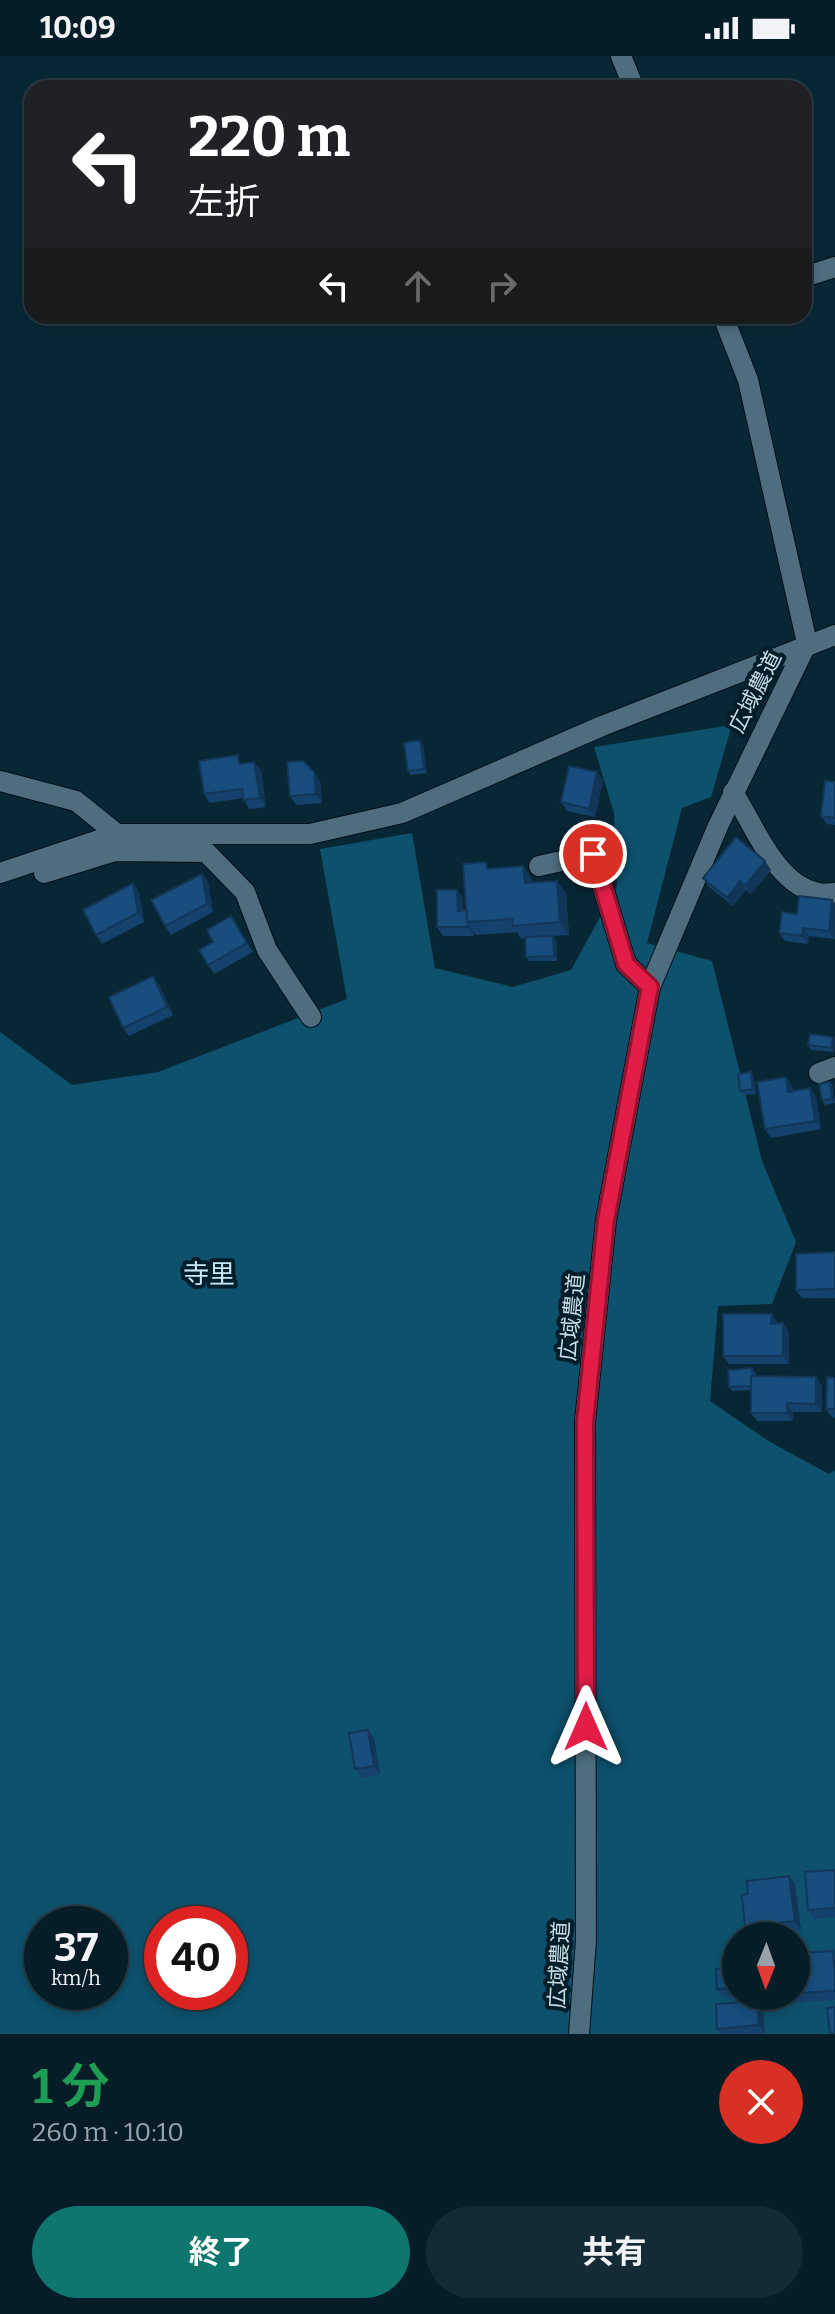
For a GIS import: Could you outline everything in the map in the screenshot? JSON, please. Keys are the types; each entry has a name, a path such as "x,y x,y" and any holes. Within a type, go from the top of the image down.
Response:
{"street":[{"path":"621,56 631,80"},
{"path":"812,274 835,267"},
{"path":"726,324 748,380 807,643"},
{"path":"8,870 117,834 310,834 402,813 602,726 807,643 835,635"},
{"name":"広域農道","path":"579,2034 586,1940 585,1422 606,1220 650,987 733,792 807,643"},
{"path":"0,781 76,801 117,834"},
{"path":"733,792 789,881 818,896 835,893"},
{"path":"8,870 44,873 115,851 206,852 245,892 267,950 311,1017"},
{"path":"539,866 593,854 626,964 650,987"}],"shaded area":[{"path":"732,725 711,797 682,808 647,943 712,961 762,1161 796,1242 772,1304 718,1306 710,1401 770,1442 829,1474 835,1470 835,2034 0,2034 0,1032 72,1085 158,1072 347,999 320,849 412,833 435,968 513,987 571,970 617,886 614,813 594,747"}],"building":[{"path":"420,740 424,769 408,771 404,743"},
{"path":"238,755 239,764 254,762 260,798 243,800 242,789 204,794 199,761"},
{"path":"303,761 314,772 316,794 290,796 287,762"},
{"path":"569,766 597,772 589,809 561,802"},
{"path":"825,781 835,782 835,818 821,816"},
{"path":"736,837 765,861 745,886 740,881 727,898 703,878"},
{"path":"486,862 487,869 523,866 525,883 557,881 560,922 513,926 512,919 467,922 463,864"},
{"path":"202,874 207,904 165,926 151,900"},
{"path":"133,883 138,913 96,935 83,910"},
{"path":"437,890 457,890 458,911 466,910 468,927 437,927"},
{"path":"799,896 832,900 829,931 803,928 802,936 779,933 782,912 797,914"},
{"path":"231,916 247,943 208,965 199,950 213,942 207,930"},
{"path":"553,936 554,956 526,957 525,937"},
{"path":"153,976 167,1007 123,1028 109,997"},
{"path":"810,1034 833,1037 831,1048 808,1045"},
{"path":"751,1072 753,1089 740,1091 738,1074"},
{"path":"786,1077 788,1092 810,1088 815,1121 765,1129 757,1082"},
{"path":"830,1082 832,1099 822,1100 819,1084"},
{"path":"835,1252 835,1289 796,1290 796,1254"},
{"path":"723,1314 772,1314 771,1324 783,1323 783,1356 723,1356"},
{"path":"752,1368 751,1386 729,1387 728,1370"},
{"path":"751,1376 816,1377 816,1404 787,1403 787,1413 751,1413"},
{"path":"827,1377 835,1378 835,1409 826,1409"},
{"path":"368,1730 374,1766 355,1769 349,1733"},
{"path":"835,1870 835,1908 808,1910 805,1872"},
{"path":"789,1876 795,1921 745,1922 742,1895 748,1894 747,1881"},
{"path":"833,1951 835,1991 810,1992 810,1952"},
{"path":"716,1969 722,1969 722,1989 717,1989"},
{"path":"716,2004 722,2004 722,2010 758,2010 759,2025 717,2029"},
{"path":"835,2007 835,2034 830,2034 827,2008"}],"district":[{"name":"寺里","path":"209,1274"}],"route":[{"path":"586,1727 585,1422 606,1220 650,987 626,964 593,854"}]}
